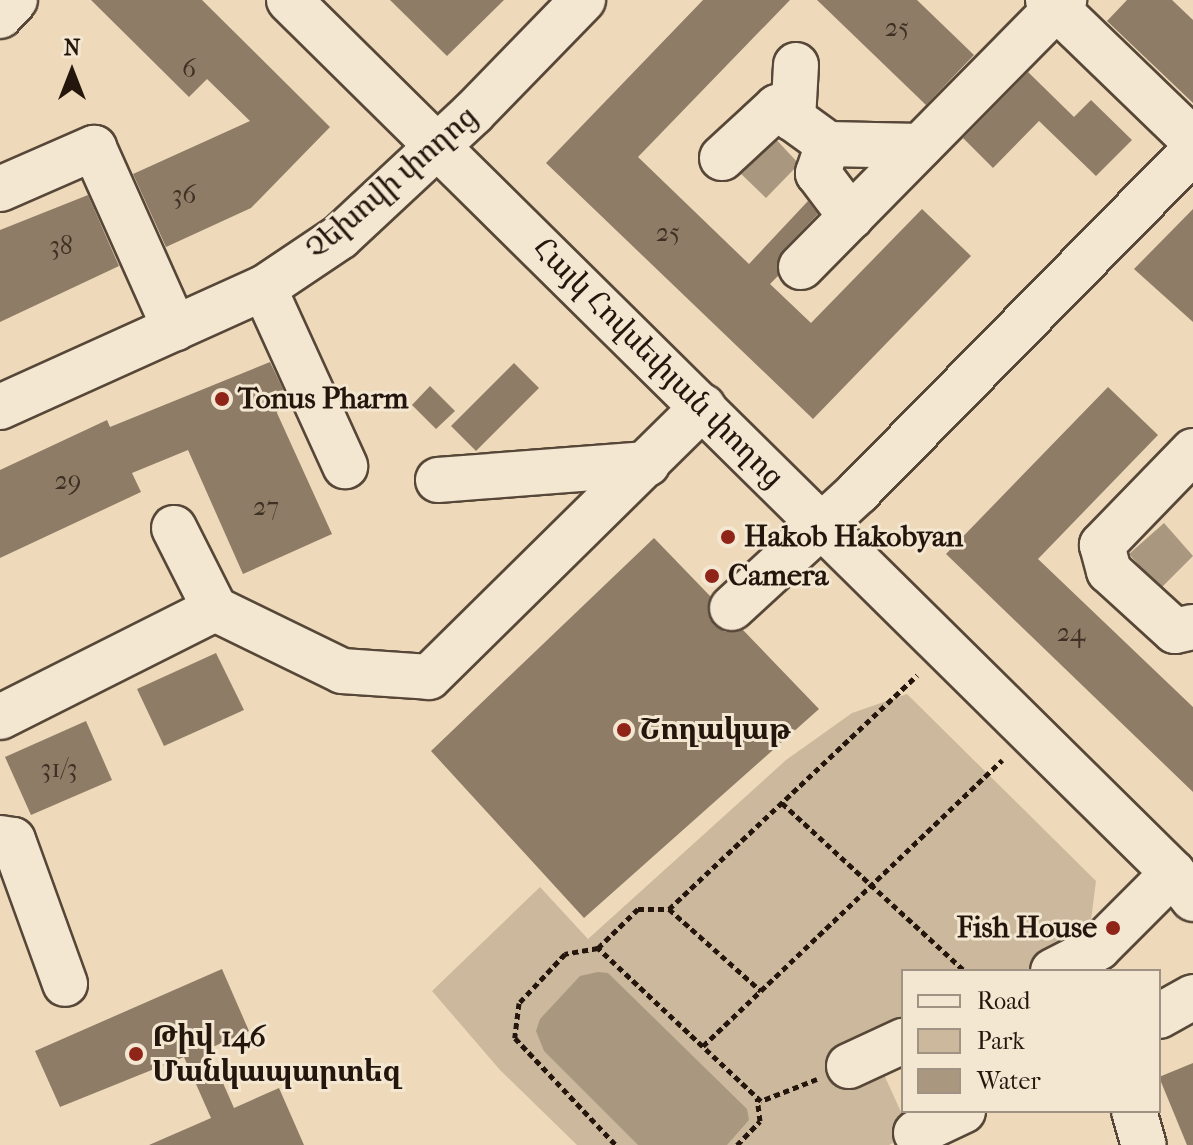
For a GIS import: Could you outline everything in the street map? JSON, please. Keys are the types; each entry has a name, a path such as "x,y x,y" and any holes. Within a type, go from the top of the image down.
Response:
{"street":[{"path":"0,16 15,0"},
{"name":"Հայկ Հովսեփյան փողոց","path":"289,0 1183,886"},
{"name":"Չեխովի փողոց","path":"0,394 264,288 340,237 564,0"},
{"name":"Չեխովի փողոց","path":"0,407 172,323 257,275 330,224 432,141 583,0"},
{"path":"801,267 1056,3 1193,140"},
{"path":"793,119 796,65"},
{"path":"722,158 777,107 828,144 920,146"},
{"path":"828,144 818,173 851,217"},
{"path":"0,189 94,148 172,323"},
{"path":"732,608 821,526 1193,151"},
{"path":"264,288 345,466"},
{"path":"174,528 215,609 342,671 429,677 703,407"},
{"path":"1189,462 1102,545 1109,571 1175,631 1193,627"},
{"path":"438,480 647,464"},
{"path":"0,717 215,609"},
{"path":"0,838 13,840 65,984"},
{"path":"1057,969 1098,948 1183,886"},
{"path":"1161,1015 1193,997"},
{"path":"849,1066 901,1042"},
{"path":"916,1133 959,1113"},
{"path":"1135,1113 1144,1145"}],"path":[{"path":"669,909 917,675"},
{"path":"703,1046 1002,760"},
{"path":"782,803 963,969"},
{"path":"616,1145 515,1038 519,1003 565,954 598,948 638,909 669,909 761,991"},
{"path":"598,948 761,1101 849,1066"},
{"path":"737,1145 760,1121 756,1097"}],"green space":[{"path":"907,694 1096,881 1086,960 1069,969 901,969 901,1057 881,1068 911,1134 889,1145 577,1145 500,1070 432,991 540,887 588,939 786,760 852,713"}],"water":[{"path":"772,135 799,164 766,198 737,170"},
{"path":"1164,523 1193,556 1160,589 1129,554"},
{"path":"608,973 747,1109 749,1120 727,1145 638,1145 544,1051 536,1031 540,1019 580,976"}],"building":[{"path":"91,0 202,0 330,127 251,208 166,247 133,174 250,121 207,79 189,97"},
{"path":"390,0 504,0 447,56"},
{"path":"703,0 790,0 638,157 749,264 808,201 818,214 783,250 778,276 770,284 811,323 922,209 971,256 813,419 546,163"},
{"path":"817,0 917,0 974,55 926,105"},
{"path":"1127,0 1172,0 1193,20 1193,103 1107,21"},
{"path":"1028,72 1074,117 1091,100 1132,140 1096,176 1039,121 993,168 963,138"},
{"path":"88,195 119,266 0,322 0,230"},
{"path":"1193,209 1193,322 1134,269"},
{"path":"270,362 283,389 277,413 332,534 243,574 188,450 132,473 141,492 0,558 0,470 107,420 110,427"},
{"path":"514,363 539,388 476,451 451,426"},
{"path":"430,386 455,411 436,429 412,405"},
{"path":"1108,387 1158,435 1038,559 1193,707 1193,792 946,554"},
{"name":"Շողակաթ","path":"654,538 711,597 708,613 714,625 725,632 743,630 819,709 584,918 431,751"},
{"path":"216,653 244,710 164,746 137,689"},
{"path":"86,721 112,780 31,815 5,757"},
{"path":"222,969 249,1031 208,1049 234,1108 279,1088 304,1145 149,1145 211,1118 184,1057 60,1107 35,1051"},
{"path":"1193,1063 1193,1145 1187,1145 1161,1076"}],"place":[{"name":"Tonus Pharm","path":"222,399"},
{"name":"Hakob Hakobyan","path":"728,537"},
{"name":"Camera","path":"712,576"},
{"name":"Շողակաթ","path":"624,730"},
{"name":"Fish House","path":"1113,928"},
{"name":"Թիվ 146 Մանկապարտեզ","path":"136,1054"}]}
